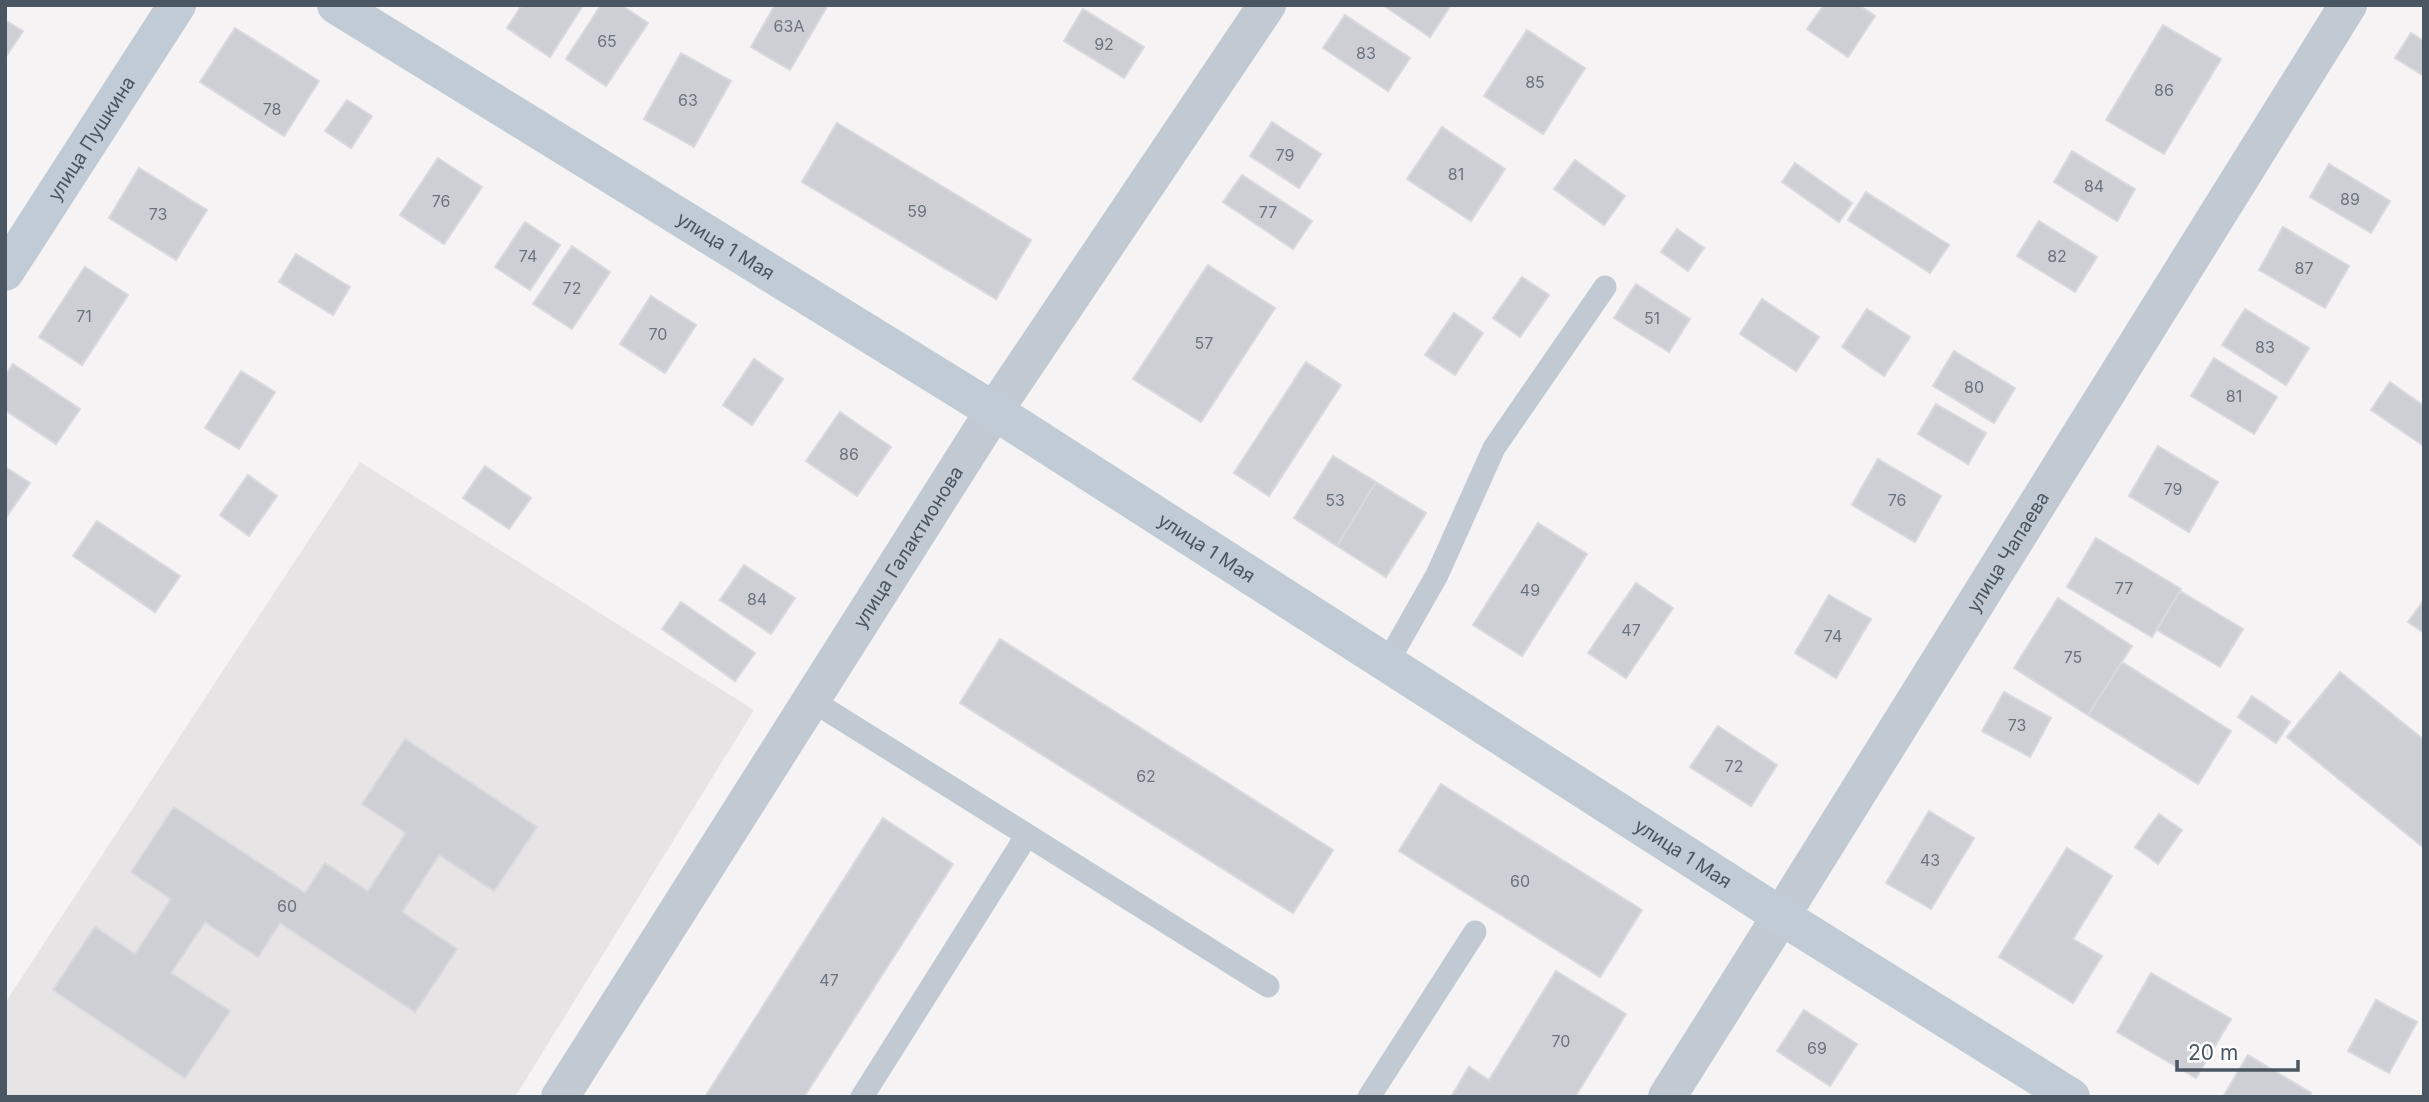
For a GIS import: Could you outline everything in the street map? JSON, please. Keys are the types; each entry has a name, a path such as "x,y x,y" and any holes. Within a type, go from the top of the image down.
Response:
{"main road":[{"name":"улица Пушкина","path":"5,272 177,5"},
{"name":"улица 1 Мая","path":"336,5 994,411 1781,916 2071,1097"}],"street":[{"name":"улица Галактионова","path":"560,1097 994,411 1267,5"},
{"name":"улица Чапаева","path":"1667,1097 2348,5"}],"lane":[{"path":"1387,663 1437,575 1494,448 1605,286"},
{"path":"811,700 1268,986"},
{"path":"862,1097 1027,835"},
{"path":"1369,1097 1475,932"}],"shaded area":[{"path":"360,462 754,710 515,1097 5,1097 5,1003"}],"building":[{"path":"522,5 583,5 550,57 507,28"},
{"path":"601,5 621,5 648,23 606,86 566,59"},
{"path":"775,5 828,5 790,70 751,47"},
{"path":"1383,5 1451,5 1430,37"},
{"path":"1824,5 1859,5 1875,16 1848,57 1807,29"},
{"path":"1083,9 1144,47 1124,78 1064,41"},
{"path":"1345,15 1410,58 1388,91 1323,48"},
{"path":"5,20 23,31 5,58"},
{"path":"2163,25 2221,59 2164,154 2106,120"},
{"path":"235,28 319,81 284,136 200,82"},
{"path":"1527,30 1585,68 1543,134 1484,96"},
{"path":"2411,33 2424,41 2424,76 2395,58"},
{"path":"681,53 731,81 694,147 644,119"},
{"path":"347,100 372,116 351,148 325,131"},
{"path":"1272,122 1321,154 1299,188 1250,156"},
{"path":"837,123 1031,240 996,299 802,182"},
{"path":"1442,127 1505,169 1471,221 1407,179"},
{"path":"2072,151 2135,189 2117,221 2054,182"},
{"path":"438,158 482,187 444,244 400,215"},
{"path":"1575,160 1625,196 1604,225 1554,189"},
{"path":"1795,163 1852,203 1839,222 1782,182"},
{"path":"2329,164 2390,201 2371,233 2310,197"},
{"path":"139,168 207,210 176,260 109,218"},
{"path":"1242,175 1312,221 1293,249 1223,202"},
{"path":"1866,192 1949,245 1930,273 1848,220"},
{"path":"2039,221 2097,257 2075,292 2017,256"},
{"path":"525,222 560,245 530,290 495,267"},
{"path":"2283,227 2349,266 2325,308 2259,270"},
{"path":"1677,229 1704,248 1688,271 1661,252"},
{"path":"572,246 610,272 572,329 533,304"},
{"path":"296,254 350,287 333,315 279,282"},
{"path":"1208,265 1275,308 1201,422 1133,379"},
{"path":"85,267 128,295 82,365 39,337"},
{"path":"1522,277 1549,295 1520,337 1493,318"},
{"path":"1636,284 1690,319 1669,352 1614,318"},
{"path":"651,296 696,325 665,373 620,344"},
{"path":"1762,299 1819,337 1796,371 1740,334"},
{"path":"1867,309 1910,337 1884,376 1842,347"},
{"path":"2245,309 2309,348 2286,385 2222,345"},
{"path":"1454,313 1483,333 1455,375 1425,355"},
{"path":"1954,351 2015,388 1994,423 1933,386"},
{"path":"2214,358 2277,397 2254,434 2191,396"},
{"path":"754,359 783,379 752,425 723,405"},
{"path":"1306,362 1341,385 1269,496 1234,473"},
{"path":"13,364 80,409 56,444 5,410 5,376"},
{"path":"241,371 275,392 239,449 205,428"},
{"path":"2390,382 2424,406 2424,446 2371,410"},
{"path":"1936,404 1986,433 1968,464 1918,434"},
{"path":"840,412 891,447 857,496 806,461"},
{"path":"2158,446 2218,482 2189,532 2129,496"},
{"path":"1333,456 1376,482 1337,546 1294,518"},
{"path":"1878,459 1941,496 1915,542 1852,505"},
{"path":"485,466 531,498 509,529 463,498"},
{"path":"5,467 30,483 5,519"},
{"path":"248,475 277,496 249,536 220,515"},
{"path":"1376,482 1426,513 1386,577 1337,546"},
{"path":"97,521 180,576 155,612 73,556"},
{"path":"1538,523 1587,554 1522,656 1473,625"},
{"path":"2096,538 2181,589 2152,637 2067,587"},
{"path":"744,565 795,598 771,634 720,600"},
{"path":"1636,583 1673,608 1626,678 1588,653"},
{"path":"2180,591 2243,629 2220,667 2157,630"},
{"path":"1829,595 1871,619 1836,678 1795,653"},
{"path":"2058,598 2132,646 2088,715 2014,668"},
{"path":"2424,600 2424,633 2408,622"},
{"path":"681,602 755,653 735,681 662,629"},
{"path":"1000,639 1333,850 1293,913 960,703"},
{"path":"2122,662 2231,731 2198,784 2088,715"},
{"path":"2340,672 2424,740 2424,848 2287,737"},
{"path":"2004,692 2051,718 2030,757 1982,731"},
{"path":"2252,696 2290,722 2276,743 2238,717"},
{"path":"1718,726 1777,765 1751,806 1690,767"},
{"path":"405,739 537,827 494,891 439,855 402,912 457,949 415,1012 280,923 258,957 205,922 171,973 230,1011 185,1078 53,990 95,927 135,954 171,899 131,872 174,807 305,893 325,863 368,891 406,833 362,804"},
{"path":"1441,784 1642,910 1600,977 1399,851"},
{"path":"1929,811 1974,838 1931,909 1886,883"},
{"path":"2159,814 2182,830 2158,864 2135,847"},
{"path":"883,818 953,864 804,1097 705,1097"},
{"path":"2067,848 2112,876 2073,939 2102,956 2073,1003 1999,957"},
{"path":"1556,971 1626,1014 1575,1097 1451,1097 1469,1067 1489,1080"},
{"path":"2151,973 2231,1019 2196,1078 2117,1032"},
{"path":"2376,1000 2417,1022 2389,1073 2348,1051"},
{"path":"1804,1010 1857,1044 1830,1086 1777,1051"},
{"path":"2248,1055 2311,1093 2309,1097 2223,1097"}]}
